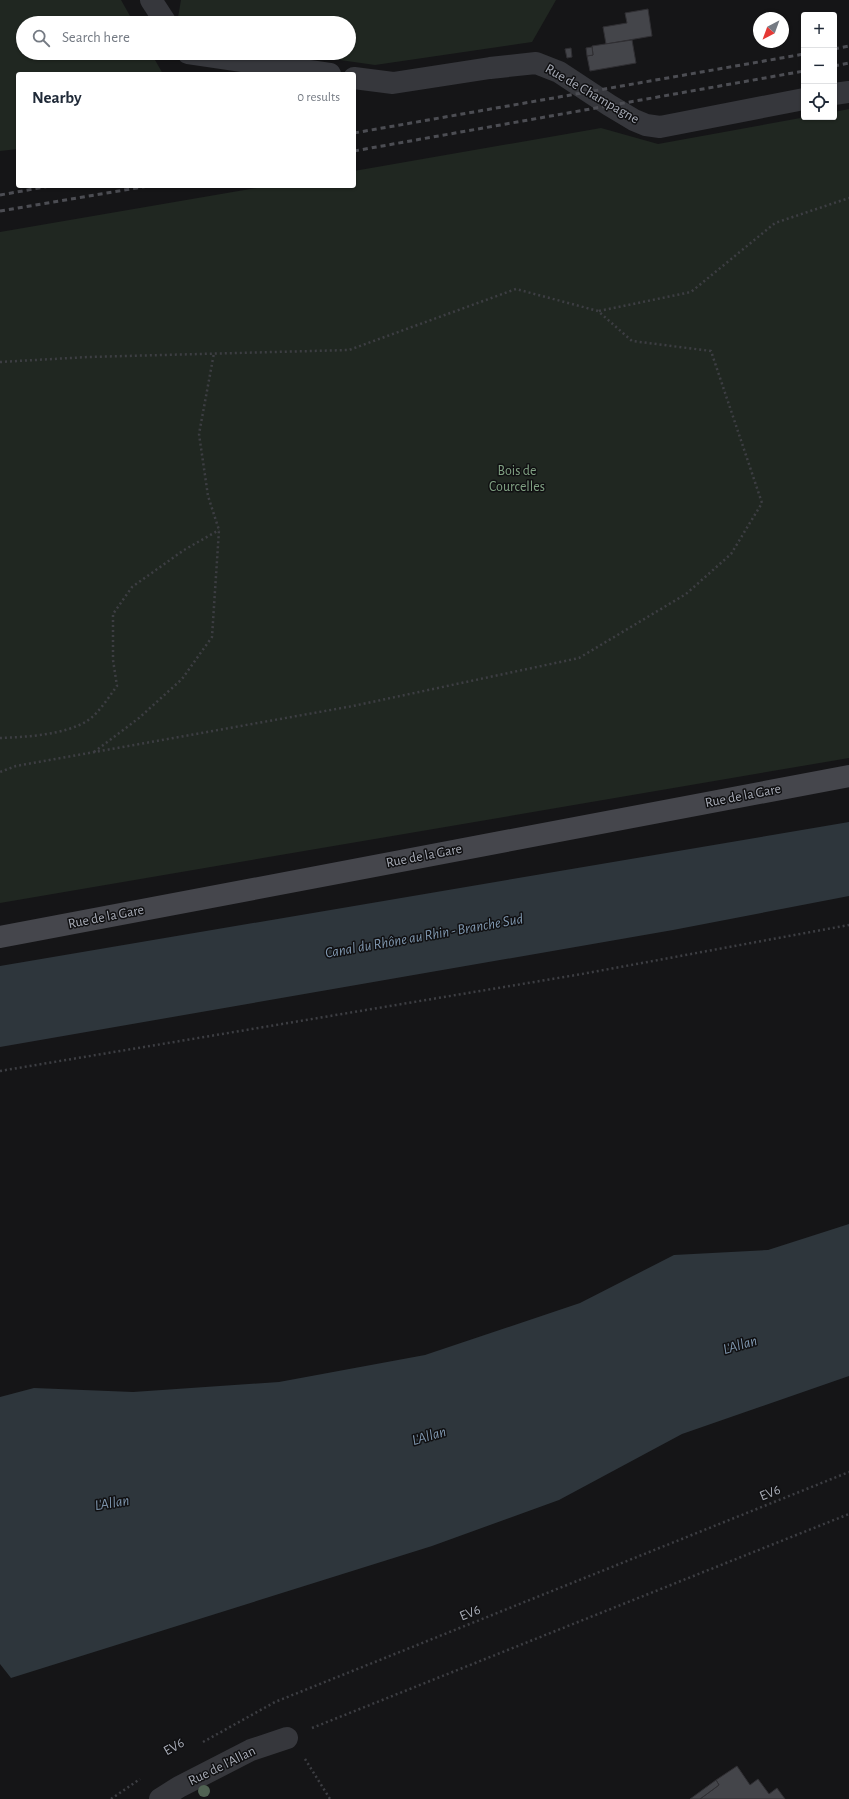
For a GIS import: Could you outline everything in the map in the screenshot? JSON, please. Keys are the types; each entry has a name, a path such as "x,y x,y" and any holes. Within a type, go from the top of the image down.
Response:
{"main road":[{"name":"Rue de la Gare","path":"0,937 849,776"}],"street":[{"path":"151,0 161,16"},
{"path":"235,60 316,72"},
{"name":"Rue de Champagne","path":"356,78 393,83 490,68 536,63 559,72 634,120 646,125 660,127 801,101"},
{"path":"837,94 849,92"},
{"name":"Rue de l'Allan","path":"160,1799 252,1750 287,1738"}],"path":[{"path":"598,311 691,292 775,223 849,198"},
{"path":"0,362 88,357 349,350 516,289 598,311 632,340 711,351 762,503 731,554 686,594 579,658 353,706 16,766 0,772"},
{"path":"94,752 139,718 182,679 212,636 219,530 208,496 199,434 214,353"},
{"path":"0,738 29,737 55,732 87,721 100,708 117,686 113,660 113,614 132,587 184,550 219,530"},
{"path":"0,1072 582,974 849,925"},
{"name":"EV6","path":"198,1745 275,1702 849,1472"},
{"path":"330,1799 310,1764 287,1738 849,1514"},
{"path":"111,1799 145,1775"}],"green space":[{"path":"0,0 121,0 130,16 16,16 16,60 155,60 162,72 16,72 16,149 0,151"},
{"path":"181,0 556,0 532,42 375,65 340,60 356,60 356,16 178,16"},
{"name":"Bois de Courcelles","path":"849,109 849,758 0,903 0,232 256,188 356,188 356,171 601,128 658,144 801,118 801,120 837,120 837,111"}],"water":[{"name":"Canal du Rhône au Rhin - Branche Sud","path":"849,822 849,896 673,930 0,1047 0,966"},
{"name":"L'Allan","path":"849,1224 849,1376 682,1434 559,1500 432,1546 11,1678 0,1664 0,1397 34,1388 133,1392 279,1382 425,1355 580,1303 674,1255 768,1250"}],"building":[{"path":"648,9 652,36 606,44 603,27 627,23 625,13"},
{"path":"632,40 636,63 590,71 587,56 593,55 592,46"},
{"path":"592,47 593,55 587,56 586,48"},
{"path":"571,48 572,57 567,58 565,49"},
{"path":"737,1766 750,1785 758,1779 769,1794 777,1788 785,1799 700,1799 719,1785 716,1780"},
{"path":"716,1780 719,1785 700,1799 690,1799"}],"railway":[{"path":"837,48 849,46"},
{"path":"356,133 801,55"},
{"path":"837,65 849,63"},
{"path":"356,151 801,72"},
{"path":"0,195 39,188"},
{"path":"0,211 136,188"}]}
